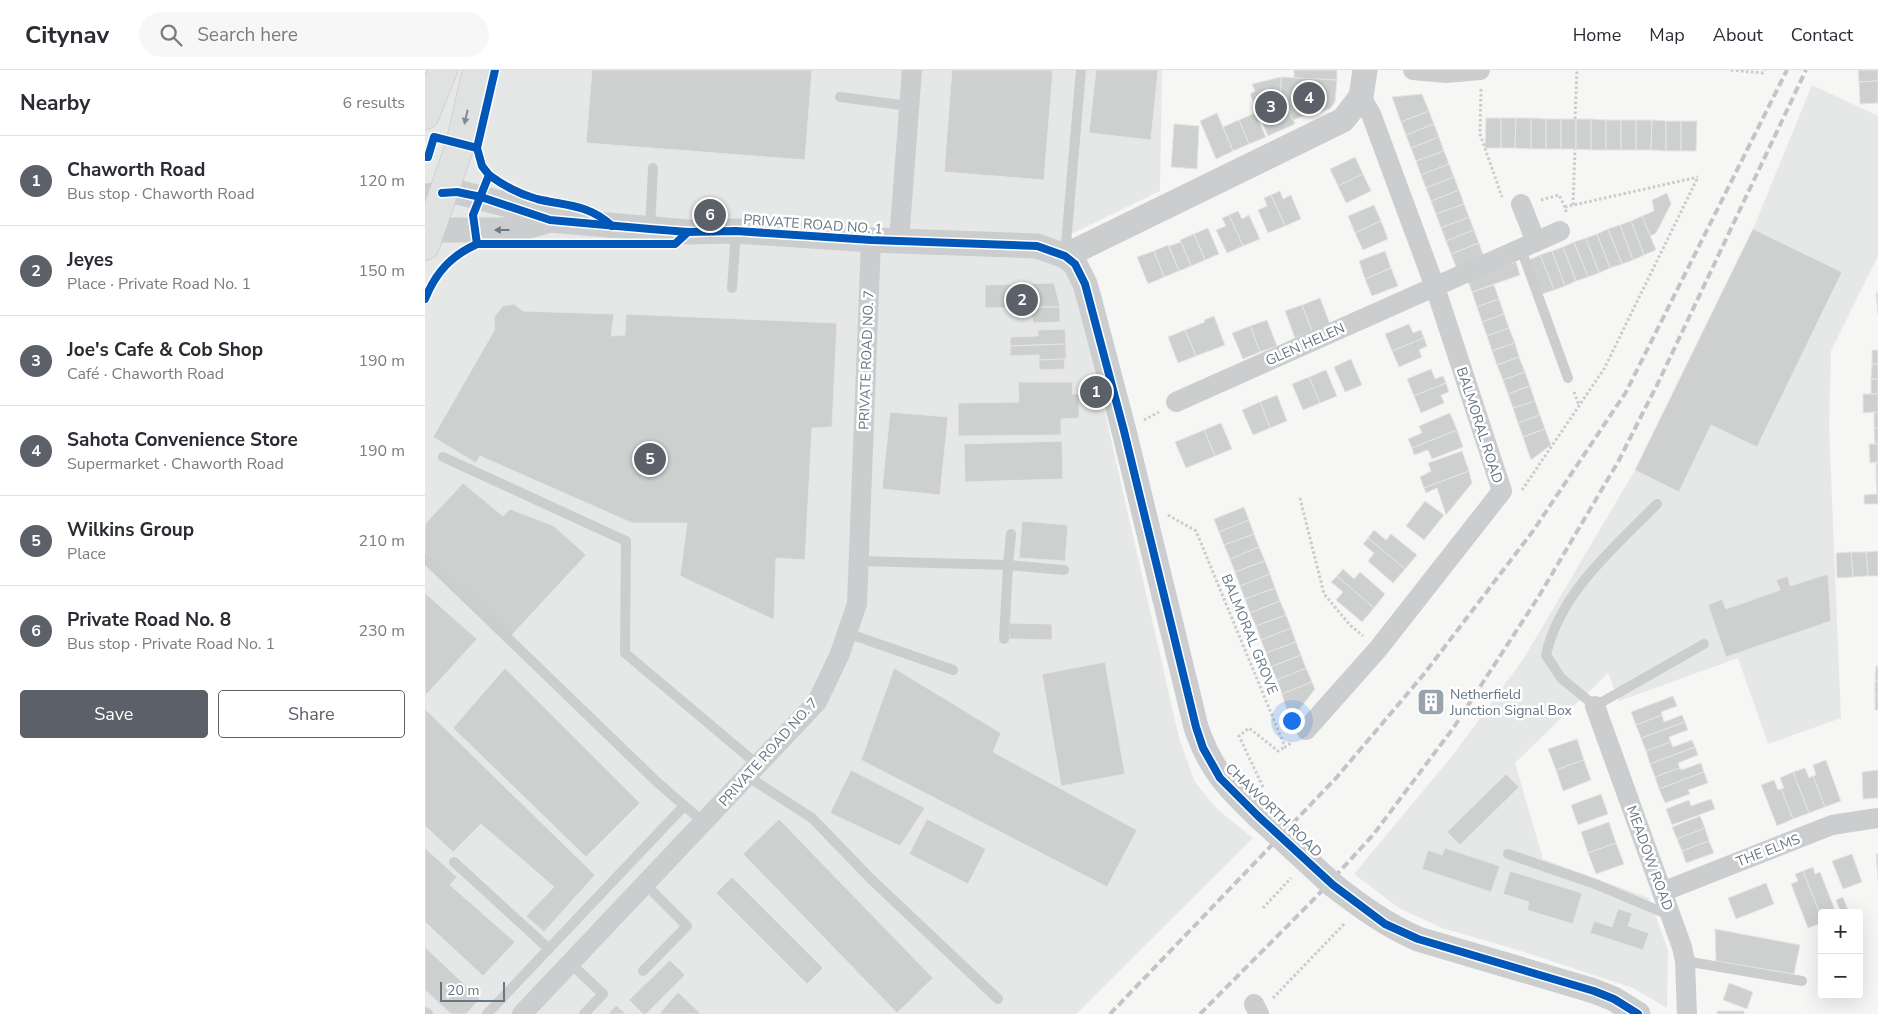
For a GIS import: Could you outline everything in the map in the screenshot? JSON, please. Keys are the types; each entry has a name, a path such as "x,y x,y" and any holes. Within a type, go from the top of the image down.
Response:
{"main road":[{"path":"425,115 443,70"},
{"path":"427,236 433,194 460,145 477,70"}],"street":[{"path":"899,241 911,70"},
{"path":"1065,256 1343,120 1361,97 1365,70"},
{"path":"1413,70 1481,75"},
{"name":"BALMORAL ROAD","path":"1306,730 1378,649 1502,491 1435,287 1374,121 1361,97"},
{"name":"PRIVATE ROAD NO. 1","path":"433,194 457,192 481,197 550,220 688,232 736,231 871,240 1037,246 1065,256"},
{"path":"1512,201 1528,246"},
{"name":"PRIVATE ROAD NO. 1","path":"427,236 516,230 550,220"},
{"name":"GLEN HELEN","path":"1176,402 1560,231"},
{"name":"PRIVATE ROAD NO. 7","path":"522,1014 817,702 839,656 857,604 871,240"},
{"name":"CHAWORTH ROAD","path":"1065,256 1075,264 1085,284 1124,431 1196,728 1211,765 1236,795 1333,884 1385,924 1418,939 1594,991 1614,999 1638,1014"},
{"name":"MEADOW ROAD","path":"1595,706 1685,961 1687,1014"},
{"name":"THE ELMS","path":"1661,892 1832,825 1878,818"}],"lane":[{"path":"1065,256 1081,70"},
{"path":"840,97 909,106"},
{"path":"650,229 653,168"},
{"path":"732,288 736,231"},
{"path":"1528,246 1568,378"},
{"path":"443,457 627,541 625,653 752,771 812,818 871,879 998,999"},
{"path":"1657,504 1584,578 1551,634 1546,655 1561,678 1595,706 1704,644"},
{"path":"1004,639 1011,534"},
{"path":"425,558 703,822"},
{"path":"858,561 1008,566 1064,570"},
{"path":"847,633 953,670"},
{"path":"487,1014 684,806"},
{"path":"1508,854 1595,884 1670,916"},
{"path":"454,862 549,949"},
{"path":"643,971 687,926 645,884"},
{"path":"1685,961 1802,981"},
{"path":"570,963 603,994 585,1014"}],"path":[{"path":"1575,119 1577,70"},
{"path":"1731,70 1763,73 1765,70"},
{"path":"1481,75 1480,134 1512,201"},
{"path":"1573,205 1575,149"},
{"path":"1502,491 1519,495 1604,369 1698,177 1565,207 1567,216 1560,231"},
{"path":"1124,431 1176,402"},
{"path":"1300,498 1324,594 1350,625 1378,649"},
{"path":"1264,789 1239,736 1249,728 1278,752 1306,730"},
{"path":"1263,908 1294,875"},
{"path":"1278,992 1333,935"}],"shaded area":[{"path":"425,70 1162,70 1160,191 1065,237 1179,738 1195,782 1216,808 1253,838 1076,1014 425,1014"},
{"path":"1812,85 1878,116 1878,256 1831,351 1829,427 1841,718 1768,744 1738,658 1619,701 1608,673 1515,763 1543,859 1649,898 1668,950 1667,1008 1633,988 1518,950 1442,928 1399,908 1354,874 1453,755 1524,658 1635,470 1753,229"}],"building":[{"path":"592,70 812,70 805,160 586,143"},
{"path":"952,70 1053,70 1044,180 944,172"},
{"path":"1096,70 1158,70 1151,140 1089,133"},
{"path":"1294,70 1337,70 1337,80 1294,78"},
{"path":"1858,70 1878,70 1878,81 1859,82"},
{"path":"1281,77 1281,93 1295,124 1268,136 1250,94 1255,91 1252,84"},
{"path":"1281,77 1337,80 1335,102 1330,109 1320,112 1319,110 1293,120 1281,93"},
{"path":"1878,81 1878,103 1860,104 1859,82"},
{"path":"1422,94 1429,111 1401,122 1392,97"},
{"path":"1429,111 1434,124 1406,135 1401,122"},
{"path":"1217,113 1233,151 1216,159 1200,121"},
{"path":"1255,113 1266,137 1249,144 1239,120"},
{"path":"1486,118 1501,118 1501,148 1485,148"},
{"path":"1501,118 1516,118 1515,148 1501,148"},
{"path":"1516,118 1531,118 1531,149 1515,148"},
{"path":"1531,118 1546,119 1546,149 1531,149"},
{"path":"1546,119 1561,119 1561,149 1546,149"},
{"path":"1561,119 1576,119 1576,149 1561,149"},
{"path":"1576,119 1591,119 1591,150 1576,149"},
{"path":"1591,119 1606,120 1606,150 1591,150"},
{"path":"1239,120 1249,144 1233,151 1223,127"},
{"path":"1606,120 1621,120 1621,150 1606,150"},
{"path":"1621,120 1636,120 1636,150 1621,150"},
{"path":"1636,120 1652,120 1651,150 1636,150"},
{"path":"1652,120 1666,121 1666,151 1651,150"},
{"path":"1666,121 1681,121 1681,151 1666,151"},
{"path":"1681,121 1697,121 1696,151 1681,151"},
{"path":"1174,124 1199,126 1197,169 1171,167"},
{"path":"1434,124 1439,137 1411,148 1406,135"},
{"path":"1439,137 1444,151 1416,161 1411,148"},
{"path":"1444,151 1449,164 1421,175 1416,161"},
{"path":"1355,157 1363,174 1338,186 1330,169"},
{"path":"1449,164 1454,177 1426,188 1421,175"},
{"path":"1363,174 1371,191 1346,203 1338,186"},
{"path":"1454,177 1459,190 1431,201 1426,188"},
{"path":"1459,190 1464,204 1436,214 1431,201"},
{"path":"1280,191 1283,199 1291,195 1301,219 1285,226 1271,195"},
{"path":"1667,193 1671,204 1656,233 1650,236 1642,216 1654,211 1652,200"},
{"path":"1271,195 1285,226 1268,233 1258,210 1267,206 1264,198"},
{"path":"1464,204 1469,217 1441,228 1436,214"},
{"path":"1374,205 1381,221 1355,233 1348,216"},
{"path":"1238,211 1242,219 1249,215 1260,239 1243,246 1229,215"},
{"path":"1229,215 1243,246 1227,253 1216,230 1226,226 1222,218"},
{"path":"1642,216 1656,250 1644,255 1631,221"},
{"path":"1469,217 1474,230 1446,241 1441,228"},
{"path":"1381,221 1388,239 1363,250 1355,233"},
{"path":"1631,221 1644,255 1633,260 1620,225"},
{"path":"1620,225 1633,260 1622,264 1608,229"},
{"path":"1208,228 1219,254 1205,260 1194,234"},
{"path":"1608,229 1622,264 1610,268 1597,234"},
{"path":"1753,229 1842,272 1757,447 1711,425 1679,492 1635,470"},
{"path":"1474,230 1479,243 1451,254 1446,241"},
{"path":"1194,234 1205,260 1191,266 1180,240"},
{"path":"1597,234 1610,268 1599,273 1586,238"},
{"path":"1586,238 1599,273 1588,277 1574,242"},
{"path":"1181,242 1191,266 1179,271 1169,246"},
{"path":"1574,242 1588,277 1576,281 1563,247"},
{"path":"1479,243 1484,257 1456,267 1451,254"},
{"path":"1168,245 1179,271 1164,277 1154,251"},
{"path":"1563,247 1576,281 1565,286 1552,251"},
{"path":"1154,251 1164,277 1148,284 1137,257"},
{"path":"1385,251 1391,268 1365,279 1359,261"},
{"path":"1552,251 1565,286 1554,290 1540,255"},
{"path":"1540,255 1554,290 1542,294 1529,260"},
{"path":"1516,262 1520,275 1472,292 1467,279"},
{"path":"1391,268 1398,286 1372,296 1365,279"},
{"path":"1054,283 1060,307 985,308 985,285"},
{"path":"1494,285 1499,299 1477,307 1472,292"},
{"path":"1876,293 1878,293 1878,315"},
{"path":"1320,298 1330,324 1312,331 1302,305"},
{"path":"1499,299 1504,314 1482,322 1477,307"},
{"path":"514,304 523,311 614,314 611,336 625,335 626,314 837,323 832,427 812,428 805,560 776,558 774,620 680,576 687,523 632,523 480,456 476,463 433,437 495,329 494,317 503,306"},
{"path":"1302,305 1312,331 1295,338 1285,311"},
{"path":"1011,307 1060,307 1060,322 1033,323 1032,316 1011,316"},
{"path":"1504,314 1509,328 1487,336 1482,322"},
{"path":"1214,316 1225,345 1196,356 1185,330"},
{"path":"1267,320 1277,346 1260,352 1250,326"},
{"path":"1409,324 1413,333 1421,330 1424,338 1392,351 1385,334"},
{"path":"1250,326 1260,352 1243,359 1232,333"},
{"path":"1509,328 1515,343 1492,351 1487,336"},
{"path":"1065,329 1066,344 1010,346 1010,337 1038,336 1038,330"},
{"path":"1185,330 1196,356 1178,363 1168,337"},
{"path":"1424,338 1427,346 1419,350 1422,357 1399,367 1392,351"},
{"path":"1515,343 1519,357 1497,365 1492,351"},
{"path":"1066,344 1066,359 1039,360 1039,355 1010,356 1010,346"},
{"path":"1872,350 1878,350 1878,364 1872,364"},
{"path":"1519,357 1525,372 1503,380 1497,365"},
{"path":"1064,359 1065,369 1039,370 1039,360"},
{"path":"1351,359 1362,385 1345,392 1334,367"},
{"path":"1872,364 1878,364 1878,379 1871,379"},
{"path":"1431,369 1435,379 1443,376 1446,383 1414,396 1407,379"},
{"path":"1326,370 1337,396 1320,403 1309,377"},
{"path":"1525,372 1530,386 1508,394 1503,380"},
{"path":"1309,377 1320,403 1303,410 1292,384"},
{"path":"1871,379 1878,379 1878,394 1871,394"},
{"path":"1018,382 1073,382 1072,394 1079,394 1079,418 1061,419 1061,435 958,436 958,403 1019,402"},
{"path":"1446,383 1449,392 1441,395 1444,403 1421,413 1414,396"},
{"path":"1530,386 1535,401 1513,408 1508,394"},
{"path":"1863,394 1878,394 1878,412 1863,413"},
{"path":"1277,395 1287,421 1270,428 1260,402"},
{"path":"1535,401 1540,415 1518,423 1513,408"},
{"path":"1260,402 1270,428 1253,435 1242,410"},
{"path":"890,412 948,417 940,495 882,489"},
{"path":"1874,412 1878,412 1878,428 1874,428"},
{"path":"1450,413 1457,430 1412,448 1408,439 1422,433 1419,426"},
{"path":"1540,415 1545,429 1523,437 1518,423"},
{"path":"1221,423 1232,449 1215,456 1204,430"},
{"path":"1874,428 1878,428 1878,444 1875,444"},
{"path":"1545,429 1551,445 1531,460 1523,437"},
{"path":"1204,430 1215,456 1186,468 1175,442"},
{"path":"1457,430 1463,447 1432,459 1428,450 1414,455 1412,448"},
{"path":"1062,441 1063,479 965,482 964,444"},
{"path":"1869,444 1878,444 1878,462 1870,463"},
{"path":"1462,451 1469,471 1424,488 1420,477 1431,471 1428,463"},
{"path":"1876,462 1878,462 1878,479 1876,479"},
{"path":"1469,471 1472,483 1446,515 1437,488 1426,493 1424,488"},
{"path":"1876,479 1878,479 1878,504 1864,504 1864,495 1877,494"},
{"path":"463,483 503,516 510,509 554,526 586,555 511,636 425,552 425,524"},
{"path":"1425,501 1444,515 1424,540 1406,526"},
{"path":"1244,507 1249,520 1219,532 1214,519"},
{"path":"1249,520 1254,534 1224,545 1219,532"},
{"path":"1022,521 1068,525 1065,561 1019,558"},
{"path":"1374,530 1386,540 1391,534 1417,555 1405,569 1368,538"},
{"path":"1254,534 1259,547 1230,559 1224,545"},
{"path":"1368,538 1405,569 1393,583 1368,561 1374,553 1363,544"},
{"path":"1259,547 1265,561 1235,572 1230,559"},
{"path":"1878,551 1878,576 1868,576 1866,552"},
{"path":"1851,552 1866,552 1868,576 1853,577"},
{"path":"1851,552 1853,577 1837,578 1836,553"},
{"path":"1265,561 1270,574 1240,586 1235,572"},
{"path":"1343,569 1354,579 1360,572 1385,594 1374,608 1337,576"},
{"path":"1270,574 1275,588 1245,599 1240,586"},
{"path":"1828,574 1831,621 1726,657 1708,605 1722,599 1726,609 1780,590 1776,580 1788,576 1790,586"},
{"path":"1337,576 1374,608 1362,622 1336,600 1343,592 1331,582"},
{"path":"1275,588 1280,601 1250,613 1245,599"},
{"path":"425,593 477,639 427,694 425,692"},
{"path":"1280,601 1286,615 1256,626 1250,613"},
{"path":"1286,615 1291,628 1261,640 1256,626"},
{"path":"1009,623 1052,624 1052,640 1009,639"},
{"path":"1291,628 1296,642 1266,653 1261,640"},
{"path":"1296,642 1301,655 1271,667 1266,653"},
{"path":"1301,655 1306,668 1277,680 1271,667"},
{"path":"1105,662 1125,774 1061,786 1042,674"},
{"path":"1876,666 1878,666 1878,681 1875,681"},
{"path":"505,668 640,803 586,857 453,728"},
{"path":"894,668 1001,733 993,752 1137,830 1107,887 861,760"},
{"path":"1306,668 1312,682 1282,694 1277,680"},
{"path":"1875,681 1878,681 1878,696 1875,696"},
{"path":"1312,682 1315,689 1290,721 1282,694"},
{"name":"Netherfield Junction Signal Box","path":"1432,690 1442,698 1429,714 1419,706"},
{"path":"1673,696 1677,706 1661,712 1662,715 1636,725 1631,712"},
{"path":"1875,696 1878,696 1878,710 1875,710"},
{"path":"425,709 595,875 544,932 526,916 554,887 481,824 453,852 425,826"},
{"path":"1662,715 1664,722 1682,715 1685,722 1641,738 1636,725"},
{"path":"1685,722 1688,730 1669,737 1671,742 1646,751 1641,738"},
{"path":"1577,739 1584,760 1556,770 1548,749"},
{"path":"1692,740 1695,747 1650,764 1646,751 1671,742 1673,747"},
{"path":"1695,747 1698,755 1678,763 1680,768 1655,777 1650,764"},
{"path":"1584,760 1591,780 1563,791 1556,770"},
{"path":"1826,760 1841,801 1825,807 1813,776 1816,775 1813,765"},
{"path":"1701,763 1704,772 1659,789 1655,777"},
{"path":"1805,768 1809,778 1813,776 1825,807 1809,813 1793,772"},
{"path":"851,770 925,808 900,846 830,813"},
{"path":"1878,770 1878,798 1863,799 1862,772"},
{"path":"1704,772 1708,783 1688,790 1690,794 1665,803 1659,789"},
{"path":"1793,772 1809,813 1793,819 1781,789 1784,788 1780,778"},
{"path":"1506,774 1519,787 1460,845 1447,832"},
{"path":"1774,780 1778,790 1781,789 1793,819 1777,826 1761,785"},
{"path":"1601,794 1608,814 1578,825 1571,805"},
{"path":"1711,799 1715,809 1672,825 1666,809 1689,800 1691,806"},
{"path":"1700,816 1705,828 1677,839 1672,827"},
{"path":"779,819 933,978 897,1013 743,854"},
{"path":"927,819 986,849 968,884 909,854"},
{"path":"1609,822 1616,843 1588,853 1581,832"},
{"path":"1705,828 1709,841 1682,851 1677,839"},
{"path":"1709,841 1714,853 1686,863 1682,851"},
{"path":"1616,843 1624,864 1596,874 1588,853"},
{"path":"425,848 457,877 450,885 515,942 483,976 425,922"},
{"path":"1445,848 1500,866 1491,892 1422,869 1428,850 1442,855"},
{"path":"1852,854 1862,882 1843,889 1832,861"},
{"path":"1876,854 1878,854 1878,881"},
{"path":"1813,867 1815,874 1820,872 1834,909 1818,909 1803,871"},
{"path":"1510,871 1582,893 1573,924 1527,910 1529,902 1503,894"},
{"path":"1803,871 1818,909 1818,924 1808,928 1791,884 1798,881 1795,874"},
{"path":"732,877 823,968 807,984 716,893"},
{"path":"1766,883 1774,904 1736,919 1728,898"},
{"path":"1843,897 1848,909 1839,909 1836,900"},
{"path":"1618,909 1632,913 1628,926 1649,933 1643,950 1590,933 1594,921 1612,927"},
{"path":"1715,929 1800,945 1794,974 1716,961"},
{"path":"425,947 480,999 466,1014 451,1014 425,990"},
{"path":"670,960 685,975 646,1014 643,1014 629,1000"},
{"path":"1729,983 1753,992 1747,1009 1723,1000"},
{"path":"678,992 701,1014 659,1014"},
{"path":"616,1005 626,1014 608,1014"},
{"path":"1717,1011 1744,1011 1744,1014 1717,1014"}],"railway":[{"path":"1110,1014 1337,777 1424,674 1533,531 1626,392 1787,70"},
{"path":"1200,1014 1318,895 1373,835 1454,727 1539,596 1618,462 1658,383 1806,70"}],"cycle path":[{"path":"477,244 473,215 489,175 482,166 477,148 495,70"},
{"path":"425,157 428,157 434,137 477,148"},
{"path":"489,175 500,183 530,197 594,213 612,226"},
{"path":"442,193 457,192 481,197 550,220 688,232 736,231 871,240 1037,246 1065,256 1075,264 1085,284 1124,431 1196,727 1203,748 1220,778 1333,885 1385,924 1418,939 1594,991 1614,999 1638,1014"},
{"path":"425,299 429,289 445,266 459,254 477,244 675,244 688,232"}],"place":[{"name":"Sahota Convenience Store","path":"1309,98"},
{"name":"Joe's Cafe & Cob Shop","path":"1271,107"},
{"name":"Private Road No. 8","path":"710,215"},
{"name":"Jeyes","path":"1022,300"},
{"name":"Chaworth Road","path":"1096,392"},
{"name":"Wilkins Group","path":"650,459"},
{"name":"Netherfield Junction Signal Box","path":"1431,702"}]}
